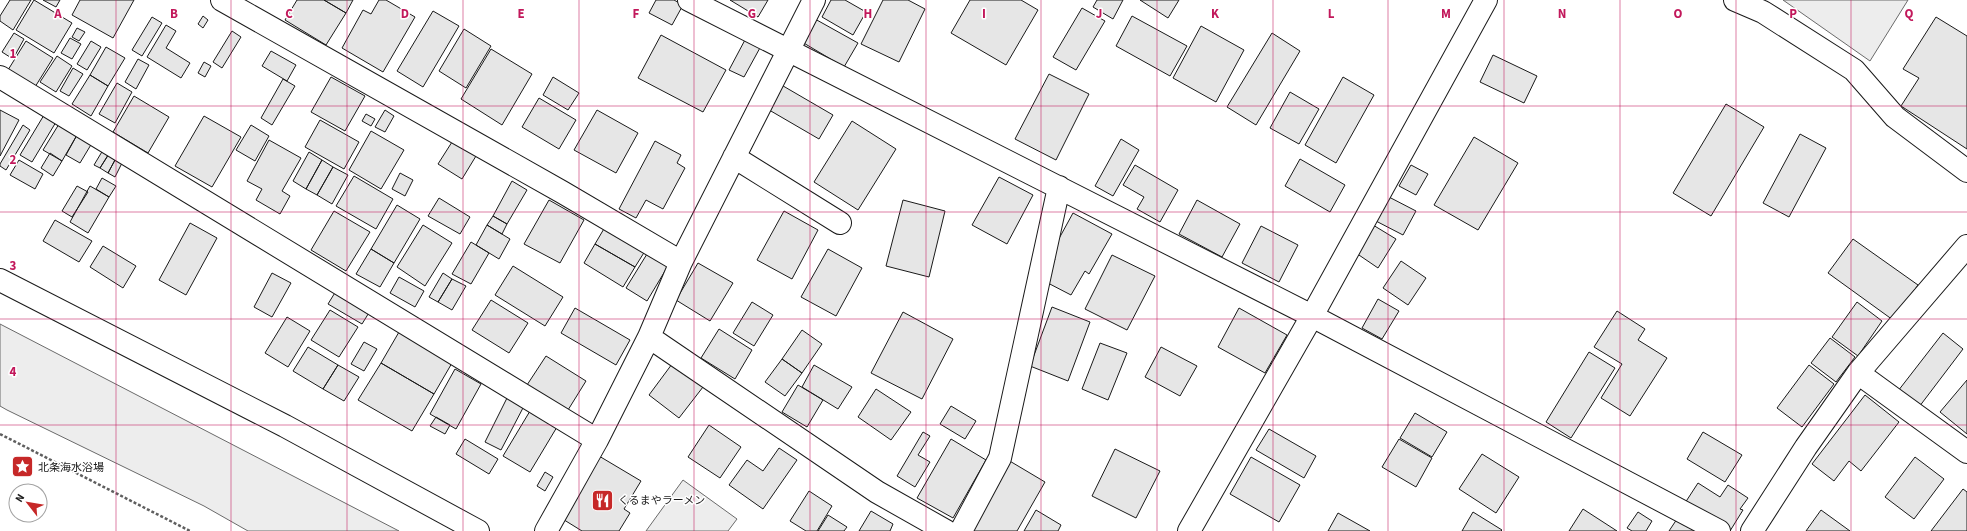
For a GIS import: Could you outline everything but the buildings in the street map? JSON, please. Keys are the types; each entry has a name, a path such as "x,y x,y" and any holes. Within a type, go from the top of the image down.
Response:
{"street":[{"path":"222,0 555,188 681,262"},
{"path":"689,0 1312,316 1719,531"},
{"path":"546,531 597,440 649,337 681,262 814,0"},
{"path":"1189,531 1312,316 1486,0"},
{"path":"1735,0 1763,12 1854,70 1895,117 1967,171"},
{"path":"0,77 597,440"},
{"path":"734,157 840,223"},
{"path":"961,531 1000,458 1058,187"},
{"path":"1752,531 1806,447 1858,373 1967,246"},
{"path":"0,280 285,426 478,531"},
{"path":"649,337 877,492 946,531"},
{"path":"1858,373 1967,452"}],"path":[{"path":"0,434 190,531"}],"shaded area":[{"path":"1783,0 1908,0 1870,61"},
{"path":"0,324 399,531 248,531 204,506 7,410 0,406"},
{"path":"683,480 737,519 728,531 646,531"}],"place":[{"name":"北条海水浴場","path":"22,467"},
{"name":"くるまやラーメン","path":"603,500"}]}
